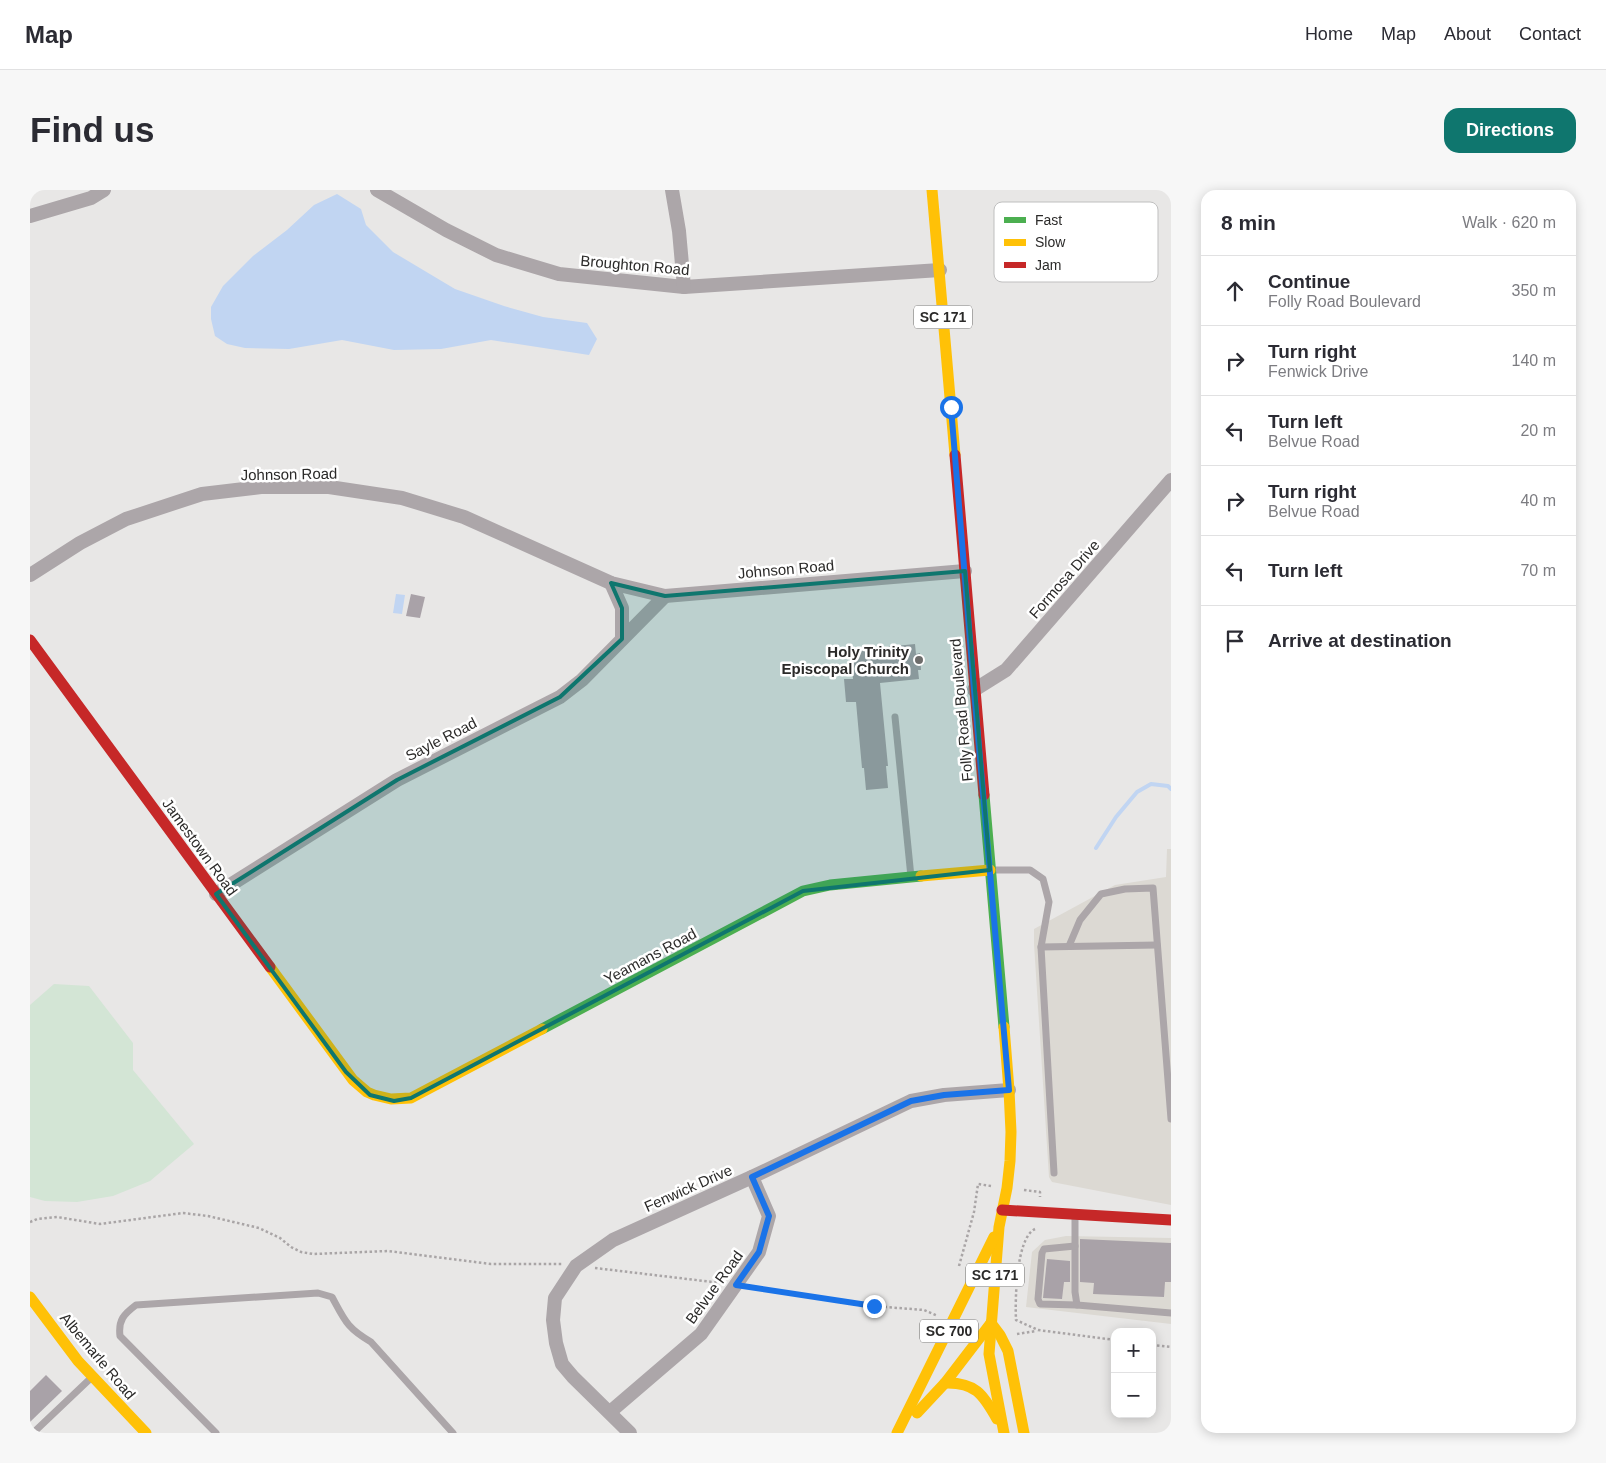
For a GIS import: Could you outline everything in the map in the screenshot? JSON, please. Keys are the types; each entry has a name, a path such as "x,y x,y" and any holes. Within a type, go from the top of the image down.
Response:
{"main road":[{"name":"Folly Road Boulevard","path":"898,1433 945,1383 991,1323 999,1228 1010,1161 1011,1132 1009,1090 932,190"},
{"name":"Jamestown Road","path":"30,640 346,1072"},
{"name":"Yeamans Road","path":"346,1072 356,1085 370,1095 394,1100 411,1098 803,892 830,886 990,870"},
{"path":"1002,1210 1171,1220"},
{"name":"Folly Road Boulevard","path":"898,1433 925,1381 971,1281 999,1228"},
{"name":"Albemarle Road","path":"30,1297 78,1361 146,1433"},
{"path":"991,1323 989,1354 1004,1432"},
{"path":"991,1323 1008,1351 1024,1433"},
{"path":"945,1383 970,1384 989,1405 1004,1432"}],"street":[{"path":"30,216 91,198 104,190"},
{"name":"Broughton Road","path":"377,190 446,230 496,255 559,274 684,287 940,270"},
{"path":"672,190 679,231 684,287"},
{"name":"Formosa Drive","path":"974,690 1006,670 1171,480"},
{"name":"Johnson Road","path":"30,575 80,543 126,519 202,494 261,487 329,487 402,498 464,517 611,583 665,596 965,571"},
{"path":"611,583 622,608 622,639"},
{"name":"Sayle Road","path":"216,894 397,780 560,696 582,680 665,596"},
{"name":"Fenwick Drive","path":"630,1433 562,1364 556,1343 553,1320 555,1298 576,1266 613,1240 752,1177 911,1101 944,1095 1009,1090"},
{"name":"Belvue Road","path":"610,1412 701,1334 759,1252 769,1216 752,1177"}],"lane":[{"path":"896,717 911,878"},
{"path":"990,870 1030,870 1043,879 1049,902 1041,947 1054,1173"},
{"path":"1070,946 1080,920 1101,894 1125,889 1153,888 1171,1118"},
{"path":"1041,947 1157,945"},
{"path":"1075,1214 1075,1292 1077,1305"},
{"path":"1075,1246 1044,1249 1042,1253 1038,1300 1040,1304 1077,1305 1171,1313"},
{"path":"216,1433 120,1336 118,1325 124,1314 136,1305 318,1292 332,1297 348,1326 371,1342 453,1433"},
{"path":"33,1433 93,1376"}],"path":[{"path":"30,1222 37,1219 57,1217 100,1224 183,1213 208,1216 259,1228 280,1238 301,1252 313,1254 388,1251 491,1264 554,1263 736,1285 874,1306 924,1310 941,1317"},
{"path":"1016,1320 1038,1330 1111,1339"},
{"path":"1156,1345 1171,1347"}],"highlighted area":[{"path":"965,571 990,870 803,891 411,1098 394,1101 370,1095 346,1072 216,894 397,780 560,697 622,639 622,608 611,583 665,596"}],"shaded area":[{"path":"1167,849 1171,849 1171,1205 1052,1182 1049,1177 1034,944 1034,929 1115,885 1166,877"},
{"path":"1066,1236 1171,1238 1171,1324 1026,1307 1032,1252 1045,1240"}],"green space":[{"path":"54,984 89,986 133,1043 133,1070 194,1144 150,1181 113,1196 77,1202 45,1201 30,1197 30,1005"}],"water":[{"path":"337,194 361,209 366,225 393,252 455,289 543,317 587,323 597,339 589,355 491,340 441,349 394,350 342,340 289,349 245,348 227,344 215,336 211,319 211,307 223,286 253,256 287,230 314,205"},
{"path":"396,594 405,595 402,614 393,613"}],"building":[{"path":"411,594 425,597 420,618 406,616"},
{"path":"915,644 916,654 920,653 921,670 918,670 919,679 880,683 888,766 886,766 888,788 866,790 856,702 846,702 844,679 853,679 851,659 857,659 856,650"},
{"path":"1080,1239 1171,1243 1171,1282 1165,1282 1164,1297 1093,1294 1094,1283 1080,1282"},
{"path":"1047,1259 1070,1261 1070,1282 1064,1282 1062,1299 1043,1298"},
{"path":"46,1375 62,1391 30,1422 30,1391"}],"waterway":[{"path":"1096,848 1116,817 1137,792 1151,784 1168,786 1171,789"}],"traffic: fast":[{"path":"984,795 1004,1027"},
{"path":"542,1029 803,891 830,885 921,876"}],"traffic: slow":[{"path":"932,190 955,455"},
{"path":"921,876 990,870"},
{"path":"270,967 353,1080 367,1092 391,1099 411,1098 542,1029"},
{"path":"1004,1027 1011,1132 1010,1161 999,1227 989,1354 1004,1433"},
{"path":"897,1433 994,1237"},
{"path":"30,1297 78,1361 146,1433"},
{"path":"991,1323 1008,1351 1024,1433"},
{"path":"917,1413 945,1383 991,1323"},
{"path":"945,1383 964,1385 977,1391 997,1419"}],"traffic: jam":[{"path":"955,455 984,795"},
{"path":"30,640 270,967"},
{"path":"1002,1210 1171,1220"}],"place":[{"name":"Holy Trinity Episcopal Church","path":"919,660"}],"route":[{"path":"874,1306 736,1285 759,1252 769,1216 752,1177 911,1101 944,1095 1009,1090 951,407"}]}
